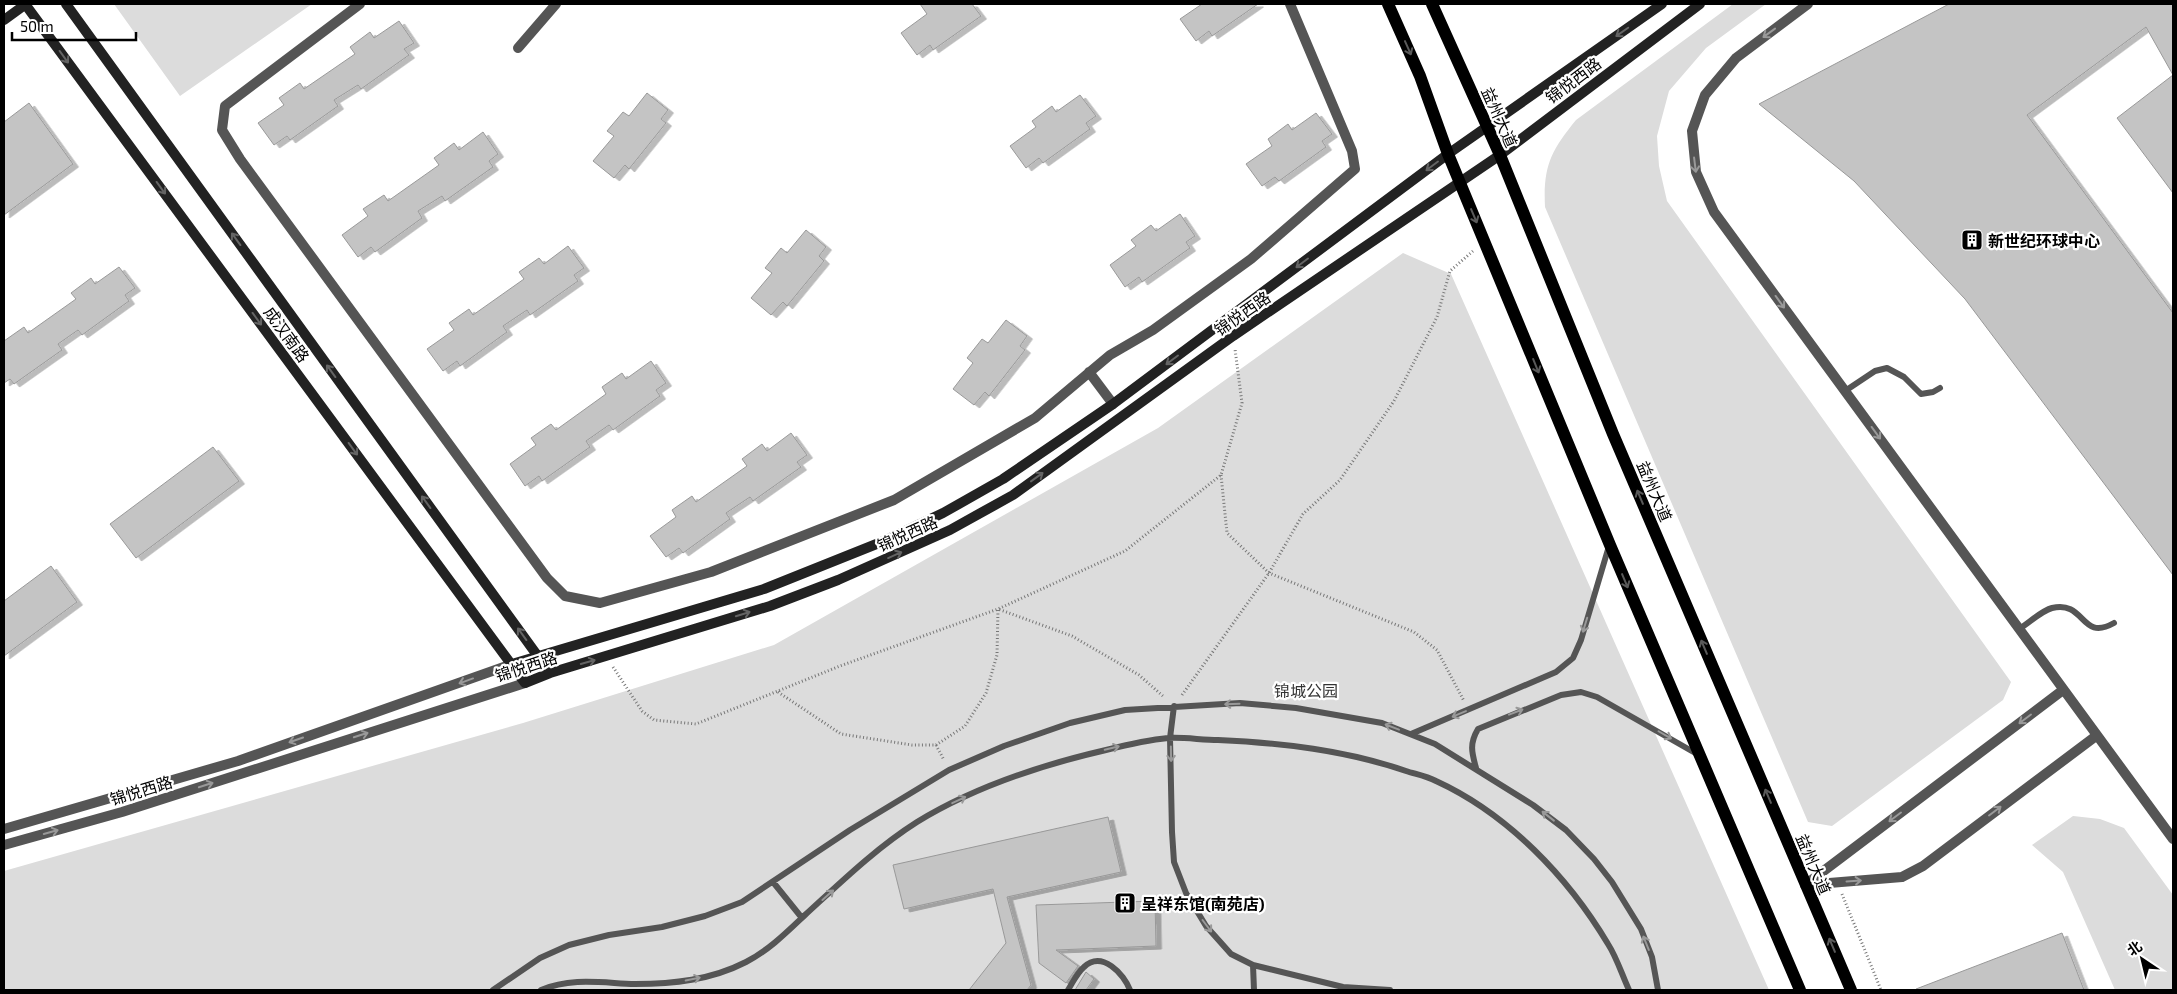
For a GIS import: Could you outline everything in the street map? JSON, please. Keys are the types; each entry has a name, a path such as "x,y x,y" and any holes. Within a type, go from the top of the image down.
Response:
{"main road":[{"name":"成汉南路","path":"25,4 525,683"},
{"path":"4,20 25,4"},
{"name":"成汉南路","path":"66,4 550,673"},
{"path":"1388,4 1420,76 1459,182 1610,545 1800,990"},
{"name":"益州大道","path":"1432,4 1500,155 1613,434 1851,990"},
{"name":"锦悦西路","path":"512,664 764,589 884,542 943,513 1003,479 1113,404 1448,154 1662,4"},
{"name":"锦悦西路","path":"525,683 550,673 770,606 838,580 950,530 1013,495 1234,336 1500,155 1700,4"}],"street":[{"path":"360,4 224,106 222,130 240,159 542,570 565,596 600,603 711,572 894,500 1035,418 1110,355 1153,330 1251,260 1355,169 1352,151 1290,4"},
{"path":"518,48 556,4"},
{"path":"1808,4 1736,58 1705,95 1692,132 1696,172 1714,212 2096,736 2172,836"},
{"path":"1089,372 1113,404"},
{"name":"锦悦西路","path":"4,829 238,761 512,664"},
{"name":"锦悦西路","path":"4,845 122,812 525,683"},
{"path":"1806,885 2063,690"},
{"path":"1806,885 1902,877 1923,866 2096,736"}],"lane":[{"path":"1845,390 1875,372 1887,368 1904,377 1921,394 1933,392 1940,388"},
{"path":"1410,734 1556,672 1573,658 1581,640 1610,545"},
{"path":"2019,629 2050,608 2061,607 2071,609 2092,628 2104,628 2114,623"},
{"path":"1476,768 1470,749 1478,729 1561,695 1581,692 1597,697 1698,754"},
{"path":"493,990 540,958 569,945 609,935 662,927 705,916 742,902 850,830 948,770 1004,746 1070,723 1125,710 1240,703 1296,708 1382,723 1436,744 1476,768 1546,815 1566,830 1594,859 1612,882 1641,929 1652,957 1658,990"},
{"path":"1174,706 1170,738 1174,862 1186,893 1206,926 1231,954 1253,965 1343,987 1390,990"},
{"path":"541,990 553,985 577,981 673,984 709,976 744,963 767,950 869,858 916,822 958,800 1061,760 1140,742 1170,738 1260,742 1313,748 1371,759 1434,780 1462,795 1504,823 1540,857 1581,902 1610,947 1629,990"},
{"path":"773,882 802,918"},
{"path":"1068,990 1085,965 1094,962 1117,969 1124,977 1130,990"},
{"path":"1253,965 1254,990"},
{"path":"1333,990 1343,987"}],"path":[{"path":"998,609 1072,636 1139,675 1174,706 1269,573 1303,514 1340,480 1394,401 1437,317 1450,271 1484,240"},
{"path":"1234,336 1242,403 1220,475 1227,533 1269,573 1414,632 1437,650 1469,710"},
{"path":"606,657 642,711 654,720 696,724 840,666 998,609 1125,550 1220,475"},
{"path":"778,692 841,734 912,745 936,746 965,726 986,693 997,655 998,609"},
{"path":"936,746 948,770"},
{"path":"1837,882 1881,990"}],"green space":[{"path":"114,4 312,4 180,96"},
{"path":"1733,4 1766,4 1706,48 1669,91 1657,136 1659,166 1667,201 2011,682 2003,700 1832,826 1808,822 1545,207 1545,180 1550,160 1560,141 1576,120"},
{"name":"锦城公园","path":"1403,253 1451,274 1769,990 4,990 4,871 523,723 774,645 1158,428"},
{"path":"2073,816 2100,819 2124,828 2173,895 2173,990 2115,990 2063,872 2032,845"}],"building":[{"path":"920,4 972,4 981,16 933,50 930,45 917,55 901,33 927,14"},
{"path":"1202,4 1258,4 1212,36 1209,31 1196,41 1180,19"},
{"name":"新世纪环球中心","path":"1949,4 2173,4 2173,75 2146,27 2027,115 2173,313 2173,575 1965,299 1854,181 1759,104"},
{"path":"399,21 414,43 404,49 409,55 361,89 358,85 334,100 338,106 290,140 287,136 274,145 258,123 284,105 279,98 300,83 304,89 355,54 350,47 370,32 374,38"},
{"path":"2173,75 2173,193 2117,118"},
{"path":"647,93 668,110 661,119 666,123 629,169 625,165 614,178 593,161 614,136 607,131 623,112 629,116"},
{"path":"1080,95 1096,116 1086,123 1090,129 1043,163 1039,158 1026,168 1010,146 1036,127 1032,121 1052,106 1056,112"},
{"path":"29,103 73,164 4,215 4,122"},
{"path":"1316,113 1332,134 1322,141 1326,147 1279,181 1275,177 1262,186 1246,164 1272,146 1268,139 1288,124 1292,130"},
{"path":"483,132 498,154 489,161 493,167 445,201 442,196 418,211 422,218 375,252 371,247 358,257 342,235 368,216 363,209 384,195 388,201 439,165 434,158 454,143 459,150"},
{"path":"1180,214 1195,236 1186,242 1190,248 1142,282 1139,277 1125,287 1110,265 1136,246 1131,240 1151,225 1156,231"},
{"path":"806,230 826,247 819,256 824,261 787,306 783,302 771,315 751,298 772,273 765,268 781,248 787,253"},
{"path":"568,246 584,268 574,275 578,281 530,315 527,310 503,326 507,332 460,366 457,361 443,371 427,349 454,330 449,323 469,309 473,315 524,279 519,272 539,258 544,264"},
{"path":"119,267 135,288 125,295 129,301 82,335 78,330 58,344 62,350 14,384 10,379 4,383 4,341 24,327 28,333 76,299 71,293 91,278 95,284"},
{"path":"1006,320 1027,336 1020,346 1025,350 989,396 985,392 974,405 953,389 973,363 967,358 982,339 988,343"},
{"path":"651,361 666,383 656,390 660,396 613,430 609,425 586,441 590,447 542,481 539,476 525,486 510,464 536,445 531,438 551,424 556,430 606,394 602,387 622,373 626,379"},
{"path":"791,433 807,455 797,462 801,467 753,501 750,497 726,513 730,519 683,553 679,548 666,557 650,536 676,517 672,510 692,496 696,502 747,466 742,459 762,444 767,451"},
{"path":"213,447 239,481 136,558 110,524"},
{"path":"51,566 77,602 4,656 4,601"},
{"name":"呈祥东馆(南苑店)","path":"1108,817 1121,872 1007,897 1031,985 1027,990 969,990 1006,943 993,889 904,909 893,865"},
{"path":"1155,901 1156,946 1056,950 1078,966 1066,983 1039,963 1036,905"},
{"path":"2062,933 2084,990 1916,989"},
{"path":"1086,972 1094,979 1086,990 1075,990"}],"place":[{"name":"新世纪环球中心","path":"1972,240"},
{"name":"呈祥东馆(南苑店)","path":"1125,903"}]}
